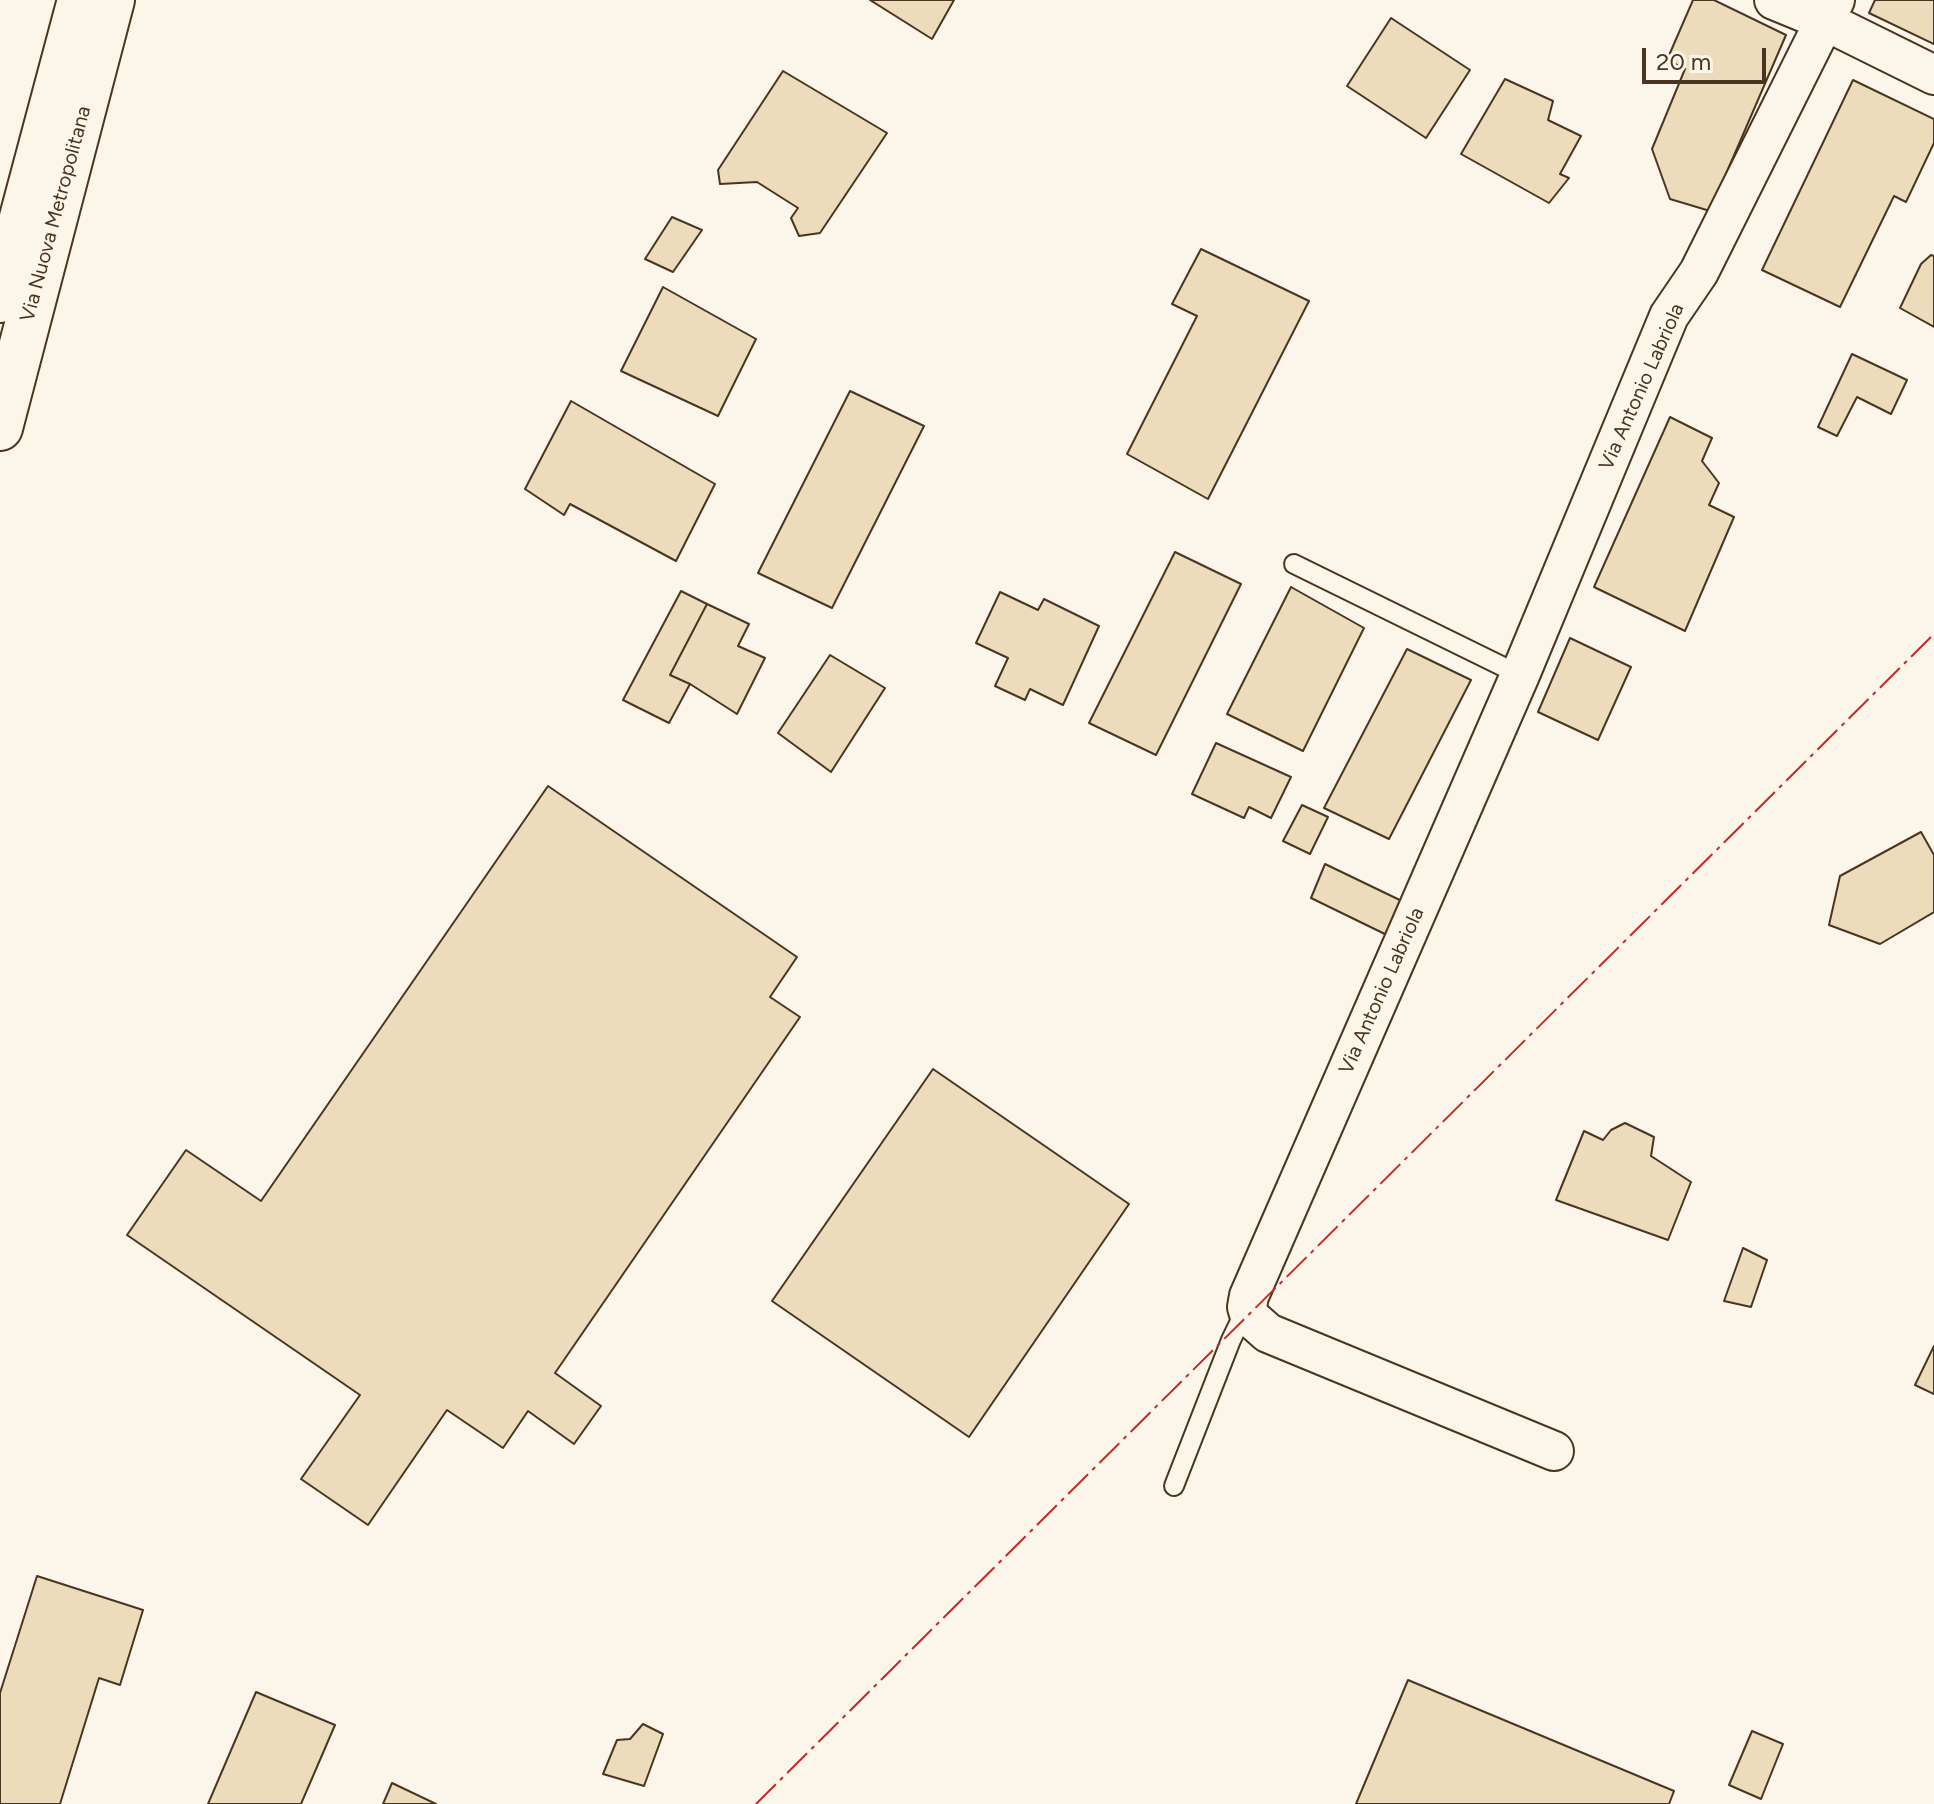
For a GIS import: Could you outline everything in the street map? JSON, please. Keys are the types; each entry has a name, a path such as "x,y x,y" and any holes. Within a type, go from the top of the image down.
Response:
{"street":[{"name":"Via Nuova Metropolitana","path":"0,300 80,0"},
{"name":"Via Nuova Metropolitana","path":"0,428 112,0"},
{"path":"1774,0 1830,11 1934,75"},
{"name":"Via Antonio Labriola","path":"1247,1307 1249,1296 1520,675 1669,316 1699,272 1830,11"},
{"path":"1247,1307 1250,1317 1268,1333 1554,1451"}],"lane":[{"path":"1294,564 1520,675"},
{"name":"Via Antonio Labriola","path":"1174,1486 1247,1307"}],"building":[{"path":"870,0 954,0 932,39"},
{"path":"1693,0 1714,0 1786,35 1710,211 1670,199 1652,149 1685,69 1667,60"},
{"path":"1875,0 1934,0 1934,44 1869,13"},
{"path":"1391,18 1470,70 1426,138 1347,86"},
{"path":"783,71 887,133 820,233 799,236 791,218 798,208 757,182 720,184 718,170"},
{"path":"1505,79 1553,101 1548,120 1581,136 1560,174 1569,178 1549,203 1461,154"},
{"path":"1853,80 1934,119 1934,143 1906,202 1894,196 1840,307 1762,270"},
{"path":"672,217 702,230 673,272 645,259"},
{"path":"1201,249 1309,301 1208,499 1127,454 1197,316 1172,304"},
{"path":"1931,255 1934,256 1934,327 1900,308 1921,264"},
{"path":"663,287 756,339 718,416 621,371"},
{"path":"1852,354 1907,380 1891,414 1857,397 1837,436 1818,427"},
{"path":"850,391 924,426 832,608 758,573"},
{"path":"571,401 715,484 676,561 570,504 564,515 525,489"},
{"path":"1670,417 1712,438 1702,461 1719,483 1709,505 1734,517 1685,631 1594,587"},
{"path":"1175,552 1241,584 1156,755 1089,723"},
{"path":"1291,587 1364,628 1303,751 1227,714"},
{"path":"681,591 707,604 670,675 690,684 669,723 623,700"},
{"path":"1000,592 1038,610 1044,599 1099,626 1063,705 1030,689 1025,700 995,686 1008,658 976,643"},
{"path":"707,604 749,624 738,646 765,658 737,714 670,675"},
{"path":"1570,638 1631,667 1598,740 1538,712"},
{"path":"1407,649 1471,680 1389,839 1324,808"},
{"path":"830,655 885,688 831,772 778,733"},
{"path":"1216,743 1291,777 1271,818 1249,807 1244,818 1192,794"},
{"path":"548,786 797,957 770,997 800,1017 555,1373 601,1406 574,1444 528,1411 503,1448 447,1410 368,1525 301,1479 360,1395 127,1235 186,1150 261,1201"},
{"path":"1302,805 1328,817 1310,854 1283,841"},
{"path":"1921,832 1934,855 1934,912 1880,944 1829,925 1840,876"},
{"path":"1325,864 1406,903 1391,937 1311,898"},
{"path":"933,1069 1129,1204 969,1437 772,1301"},
{"path":"1625,1123 1654,1137 1651,1156 1691,1182 1668,1240 1556,1200 1584,1131 1603,1140 1611,1130"},
{"path":"1743,1248 1767,1260 1751,1307 1724,1301"},
{"path":"1934,1346 1934,1394 1915,1385"},
{"path":"37,1576 143,1610 120,1685 99,1678 60,1804 0,1804 0,1693"},
{"path":"1408,1680 1674,1791 1669,1804 1356,1804"},
{"path":"256,1692 335,1725 301,1804 208,1804"},
{"path":"643,1724 663,1734 644,1786 603,1774 617,1740 630,1739"},
{"path":"1752,1731 1783,1744 1761,1799 1729,1785"},
{"path":"392,1783 436,1804 383,1804"}],"power":[{"path":"756,1804 1934,634"}]}
